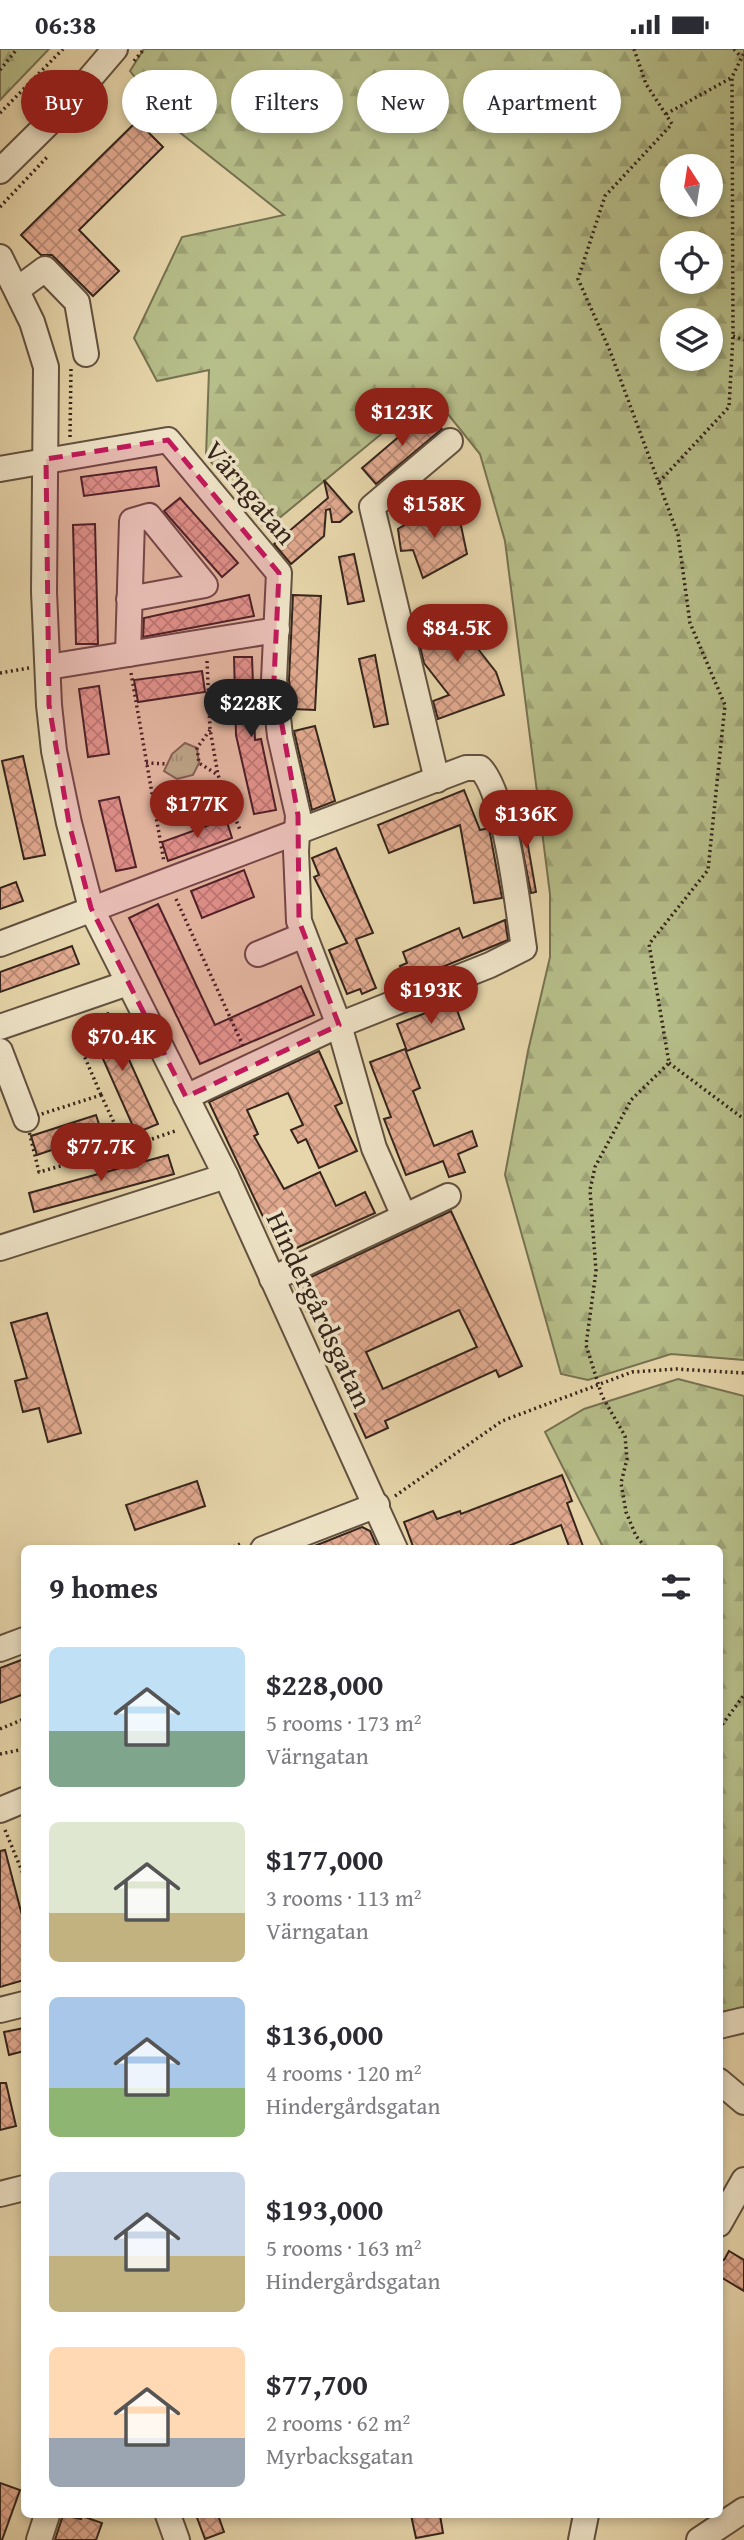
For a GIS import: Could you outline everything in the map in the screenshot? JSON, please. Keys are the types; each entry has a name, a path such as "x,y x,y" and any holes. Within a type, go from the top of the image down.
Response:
{"street":[{"path":"0,171 67,104 115,49"},
{"name":"Hindergårdsgatan","path":"0,257 18,289 46,367 44,592 54,751 91,908 226,1177 394,1545"},
{"path":"18,289 45,269 77,302 86,354"},
{"name":"Värngatan","path":"46,459 168,440 279,573 274,680 280,736 298,815 298,907 304,935 339,1025 373,1148 393,1186 404,1216"},
{"path":"437,780 372,507 450,441"},
{"path":"0,469 46,459"},
{"path":"128,654 129,599"},
{"path":"48,667 277,630"},
{"path":"0,944 475,766 486,773 510,861 524,948 490,965 339,1025 186,1097"},
{"path":"258,954 304,935"},
{"path":"0,1027 128,983"},
{"path":"0,1051 26,1119"},
{"path":"0,1248 226,1177"},
{"path":"272,1279 448,1196"},
{"path":"273,1545 377,1505"},
{"path":"0,1650 21,1641"},
{"path":"0,1810 21,1801"},
{"path":"0,2010 21,2005"},
{"path":"723,2025 744,2020"},
{"path":"723,2084 744,2102"},
{"path":"723,2217 744,2180"},
{"path":"0,2194 21,2189"},
{"path":"699,2540 744,2510"},
{"path":"39,2540 46,2518"},
{"path":"168,2518 177,2540"},
{"path":"581,2540 585,2518"}],"path":[{"path":"0,70 17,49"},
{"path":"0,113 63,49"},
{"path":"634,49 646,84 672,124 605,196 578,279 610,351 678,535 690,623 725,705 708,870 649,944 669,1063 744,1119"},
{"path":"659,482 729,407 733,336 732,77 742,55 734,49"},
{"path":"666,114 732,77"},
{"path":"733,336 744,340"},
{"path":"206,641 210,729 218,775 248,852"},
{"path":"0,673 48,667"},
{"path":"210,729 197,748 199,763 218,775"},
{"path":"146,763 168,764"},
{"path":"74,1032 126,1148"},
{"path":"644,1545 636,1536 626,1512 621,1483 627,1459 625,1436 597,1385 586,1345 596,1271 590,1190 595,1167 631,1100 669,1063"},
{"path":"101,1095 26,1119 39,1173 178,1130"},
{"path":"377,1505 412,1485 502,1421 632,1371 651,1369 744,1373"},
{"path":"723,1724 744,1695"},
{"path":"0,1729 21,1720"},
{"path":"0,1754 21,1750"},
{"path":"0,1819 21,1869"}],"highlighted area":[{"path":"168,440 279,573 274,680 298,815 299,921 339,1025 186,1097 91,908 69,823 49,705 46,459"}],"green space":[{"path":"0,49 49,49 29,70 21,70 21,78 0,100"},
{"path":"144,49 744,49 744,1360 671,1354 588,1380 561,1374 505,1175 528,1051 550,957 550,894 505,541 480,454 431,393 266,529 206,456 209,370 157,381 134,338 182,237 284,215 181,133 217,133 217,70 131,70"},
{"path":"185,743 197,748 199,763 193,775 177,779 164,771 172,754"},
{"path":"678,1379 744,1396 744,2007 723,2012 723,1545 602,1545 545,1432 584,1409"}],"building":[{"path":"125,133 149,133 163,147 79,230 119,271 93,296 52,255 41,255 21,235"},
{"path":"428,412 442,429 376,484 362,468"},
{"path":"156,467 159,486 84,496 81,477"},
{"path":"324,480 352,512 340,522 332,522 330,509 326,510 324,536 291,564 274,544 328,498"},
{"path":"180,498 238,563 222,577 164,511"},
{"path":"457,507 467,554 423,578 413,550 401,551 398,529 422,514"},
{"path":"95,524 98,644 76,644 73,525"},
{"path":"354,554 364,601 348,604 339,557"},
{"path":"249,595 254,616 143,637 144,618"},
{"path":"293,595 321,596 315,710 292,709 289,680"},
{"path":"464,613 481,633 471,640 496,672 504,695 438,719 433,701 449,695 424,663 416,630 429,620"},
{"path":"375,655 388,724 374,727 359,659"},
{"path":"234,657 252,657 255,740 261,739 276,810 254,814 236,735"},
{"path":"202,671 205,692 138,702 134,680"},
{"path":"99,686 109,754 88,757 79,689"},
{"path":"315,726 335,801 312,810 294,731"},
{"path":"23,756 45,855 24,859 2,761"},
{"path":"464,790 480,830 489,828 502,898 474,903 460,825 389,853 378,825"},
{"path":"119,797 136,867 116,871 99,801"},
{"path":"522,811 536,892 531,893 515,812"},
{"path":"226,819 232,838 168,861 162,842"},
{"path":"336,848 373,933 356,939 376,988 362,994 360,989 347,994 329,950 347,943 314,877 319,875 312,858"},
{"path":"244,870 254,897 202,918 191,891"},
{"path":"16,882 23,901 0,909 0,888"},
{"path":"158,904 215,1025 301,986 314,1015 200,1064 129,918"},
{"path":"505,920 508,940 406,982 400,966 407,963 403,952 459,928 463,938"},
{"path":"72,946 79,964 0,992 0,972"},
{"path":"454,1002 464,1029 407,1051 397,1024"},
{"path":"108,1013 158,1124 136,1133 87,1023"},
{"path":"405,1049 420,1088 413,1091 434,1146 472,1131 477,1146 458,1154 465,1172 449,1177 443,1161 406,1175 384,1119 391,1117 370,1062"},
{"path":"319,1051 342,1103 335,1106 357,1151 319,1168 306,1139 298,1143 291,1130 303,1125 288,1093 247,1110 258,1134 254,1136 284,1189 320,1172 336,1206 365,1192 375,1213 281,1255 209,1102"},
{"path":"96,1115 102,1133 37,1155 31,1136"},
{"path":"168,1155 174,1174 34,1212 29,1193"},
{"path":"451,1211 522,1366 499,1377 496,1370 385,1421 388,1428 366,1438 354,1412 358,1410 312,1310 307,1312 294,1285","holes":["459,1310 477,1347 383,1389 366,1352"]},
{"path":"47,1313 81,1433 48,1442 39,1408 23,1412 15,1381 27,1378 11,1323"},
{"path":"562,1475 572,1501 567,1503 583,1545 568,1545 561,1525 511,1545 413,1545 404,1522 433,1511 437,1519 460,1511 461,1514"},
{"path":"197,1481 205,1506 135,1530 126,1505"},
{"path":"362,1527 370,1531 376,1545 317,1545"},
{"path":"21,1660 21,1695 0,1703 0,1668"},
{"path":"5,1850 21,1911 21,1981 0,1987 0,1851"},
{"path":"21,2029 21,2052 9,2055 4,2032"},
{"path":"0,2083 6,2083 16,2126 0,2130"},
{"path":"729,2251 744,2260 744,2291 723,2278 724,2260"},
{"path":"0,2483 20,2490 2,2540 0,2540"},
{"path":"62,2518 88,2518 102,2523 96,2540 55,2540"},
{"path":"197,2518 219,2518 224,2532 205,2539"},
{"path":"412,2518 440,2518 443,2533 416,2538"}]}
